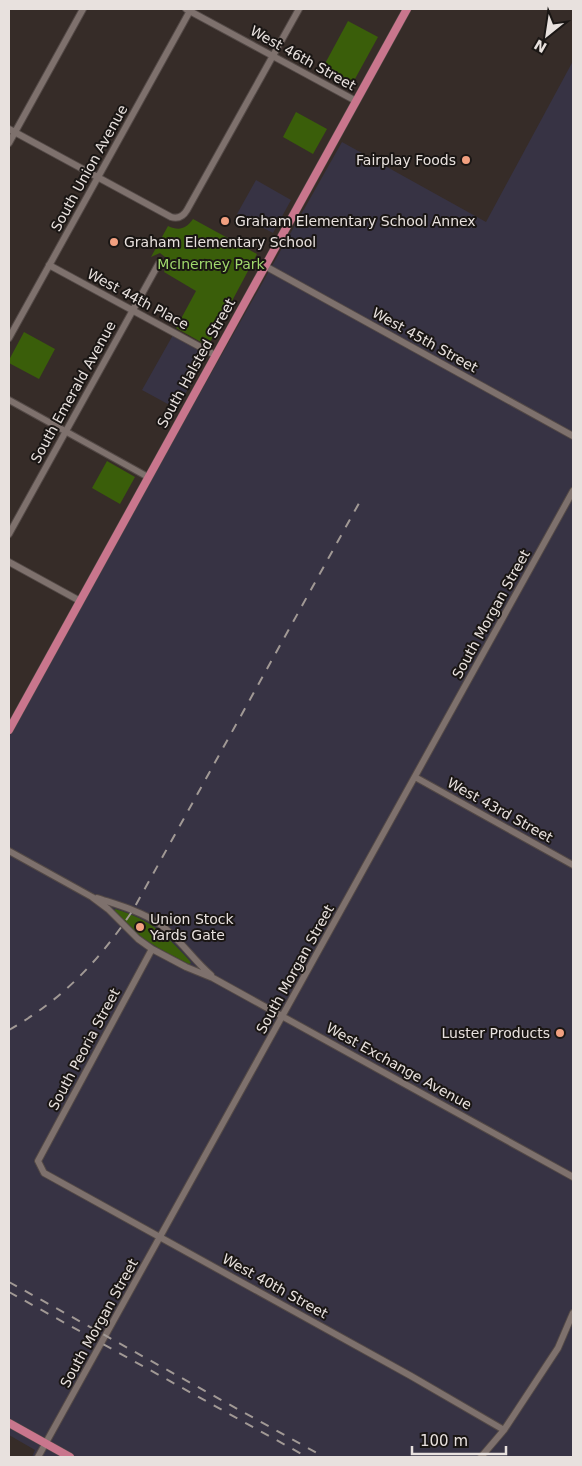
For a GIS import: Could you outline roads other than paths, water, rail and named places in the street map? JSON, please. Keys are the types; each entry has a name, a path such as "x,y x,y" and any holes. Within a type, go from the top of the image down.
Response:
{"main road":[{"name":"South Halsted Street","path":"9,728 406,9"},
{"path":"9,1424 70,1457"}],"street":[{"path":"9,143 12,130 84,9"},
{"name":"West 46th Street","path":"189,9 356,101"},
{"name":"South Union Avenue","path":"9,338 189,9"},
{"path":"12,130 171,217 180,217 187,210 299,9"},
{"name":"South Emerald Avenue","path":"9,534 159,263"},
{"name":"West 44th Place","path":"49,265 215,355"},
{"name":"West 45th Street","path":"265,266 573,436"},
{"path":"9,400 148,477"},
{"name":"South Morgan Street","path":"38,1457 284,1017 573,491"},
{"path":"9,562 80,601"},
{"name":"West 43rd Street","path":"415,777 573,865"},
{"name":"West Exchange Avenue","path":"9,851 92,897 108,909 132,935 152,949 186,967 213,978 573,1176"},
{"name":"West Exchange Avenue","path":"92,897 133,910 160,924 213,978"},
{"name":"South Peoria Street","path":"38,1161 152,949"},
{"name":"West 40th Street","path":"38,1161 44,1173 411,1376 504,1430"},
{"path":"481,1457 504,1430 558,1348 573,1313"}],"railway":[{"path":"9,1030 46,1005 78,978 107,946 133,910 363,496"},
{"path":"9,1282 324,1457"},
{"path":"9,1292 307,1457"}],"place":[{"name":"Fairplay Foods","path":"466,160"},
{"name":"Graham Elementary School Annex","path":"225,221"},
{"name":"Graham Elementary School","path":"114,242"},
{"name":"Union Stock Yards Gate","path":"140,927"},
{"name":"Luster Products","path":"560,1033"}],"park label":[{"name":"McInerney Park","path":"211,264"}]}
